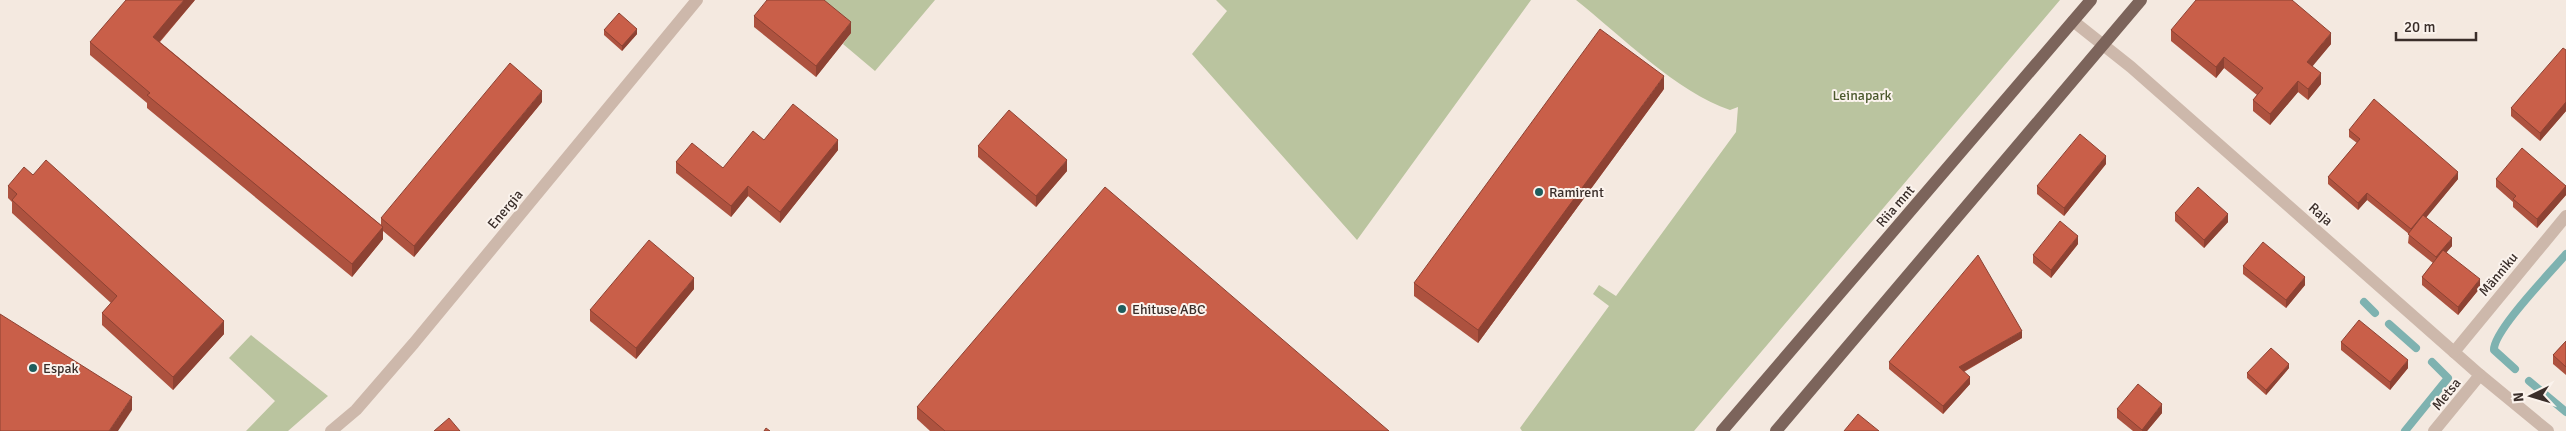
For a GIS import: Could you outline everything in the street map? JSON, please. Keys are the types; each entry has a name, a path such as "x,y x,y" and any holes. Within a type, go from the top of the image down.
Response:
{"main road":[{"name":"Riia mnt","path":"1722,431 2091,0"},
{"path":"1776,431 2141,0"}],"street":[{"name":"Energia","path":"332,431 356,410 414,343 697,0"},
{"name":"Raja","path":"2073,21 2103,45 2480,375 2548,431"},
{"name":"Männiku","path":"2454,352 2566,216"},
{"name":"Metsa","path":"2434,431 2480,375"}],"green space":[{"path":"811,0 935,0 875,71 843,44 851,33"},
{"path":"1216,0 1531,0 1357,240 1192,54 1227,11"},
{"name":"Leinapark","path":"1576,0 2060,0 1694,431 1522,431 1520,428 1609,306 1593,294 1599,285 1616,296 1736,132 1738,107 1730,110 1690,91 1650,62"},
{"path":"251,335 328,396 288,431 246,431 275,401 229,358"}],"building":[{"path":"126,0 184,0 153,37 383,227 352,264 147,95 150,93 90,42"},
{"path":"767,0 824,0 851,22 816,66 754,16"},
{"path":"2196,0 2292,0 2331,33 2307,62 2321,73 2308,89 2298,81 2270,114 2253,100 2263,88 2224,57 2216,67 2171,30"},
{"path":"619,13 637,29 622,46 604,30"},
{"name":"Ramirent","path":"1600,29 1664,76 1478,330 1414,283"},
{"path":"2563,48 2566,50 2566,102 2540,133 2511,108"},
{"path":"510,63 542,91 414,246 381,218"},
{"path":"2374,99 2458,172 2411,229 2367,193 2358,203 2328,177 2360,139 2349,130"},
{"path":"793,104 838,140 780,212 748,186 731,206 676,162 692,143 723,168 753,131 764,140"},
{"path":"1009,110 1067,160 1036,196 978,146"},
{"path":"2080,134 2106,156 2064,208 2037,186"},
{"path":"2522,148 2566,186 2537,219 2513,199 2516,196 2496,179"},
{"path":"46,160 224,321 173,377 102,313 117,296 12,200 17,194 8,186 24,167 33,175"},
{"name":"Ehituse ABC","path":"1105,187 1389,431 945,431 917,407"},
{"path":"2198,187 2228,214 2204,240 2175,213"},
{"path":"2423,215 2452,238 2436,257 2408,234"},
{"path":"2060,221 2078,236 2051,270 2033,255"},
{"path":"649,240 694,278 636,348 590,310"},
{"path":"2263,242 2305,277 2286,300 2243,266"},
{"path":"2443,250 2480,279 2458,307 2422,277"},
{"path":"1978,255 2022,331 1959,367 1970,377 1943,406 1889,362"},
{"name":"Espak","path":"0,314 132,397 109,431 0,431"},
{"path":"2359,320 2408,360 2390,382 2341,342"},
{"path":"2566,341 2566,367 2553,355"},
{"path":"2271,348 2289,364 2266,390 2247,373"},
{"path":"2138,384 2162,404 2142,430 2117,409"},
{"path":"1858,414 1879,431 1844,431"},
{"path":"449,418 460,431 434,431"}],"waterway":[{"path":"2515,369 2494,350 2496,341 2512,316 2566,254"},
{"path":"2364,302 2375,313"},
{"path":"2389,324 2416,348"},
{"path":"2405,431 2448,378 2432,362"},
{"path":"2529,381 2566,412"}],"place":[{"name":"Ramirent","path":"1539,192"},
{"name":"Ehituse ABC","path":"1122,309"},
{"name":"Espak","path":"33,368"}]}
